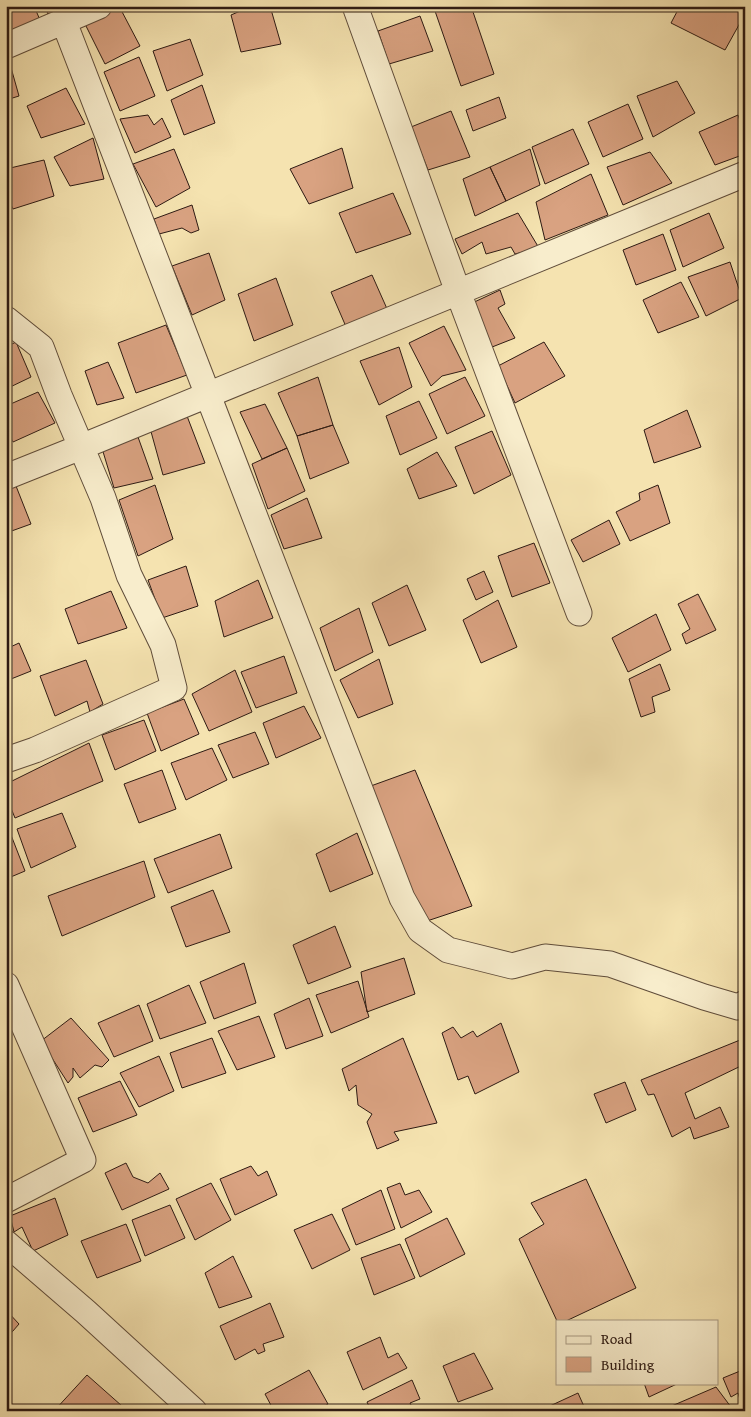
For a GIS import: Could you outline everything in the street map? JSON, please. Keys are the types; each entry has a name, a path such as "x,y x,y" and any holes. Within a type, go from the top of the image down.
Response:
{"street":[{"path":"6,46 99,6"},
{"path":"355,6 458,292 579,613"},
{"path":"64,22 402,898 420,930 448,950 512,966 545,957 610,964 738,1007 745,1003"},
{"path":"6,477 745,174"},
{"path":"6,319 41,346 59,395 103,498 129,575 163,645 174,688 35,750 6,760"},
{"path":"6,985 83,1160 6,1200"},
{"path":"6,1243 86,1312 194,1411"}],"building":[{"path":"6,6 34,6 40,20 6,35"},
{"path":"45,6 71,6 49,17"},
{"path":"119,6 140,46 105,64 83,20"},
{"path":"252,6 270,6 281,44 241,52 231,15"},
{"path":"449,6 471,6 494,74 461,86 435,11"},
{"path":"680,6 744,6 745,14 725,50 671,23"},
{"path":"420,16 433,51 389,64 378,31"},
{"path":"190,39 203,75 167,91 153,51"},
{"path":"6,57 8,57 19,96 6,100"},
{"path":"139,57 155,96 120,111 104,72"},
{"path":"677,81 695,113 653,137 637,96"},
{"path":"202,85 215,123 184,135 171,100"},
{"path":"66,88 85,124 41,138 27,106"},
{"path":"499,97 506,118 473,131 466,110"},
{"path":"628,104 643,139 603,157 588,122"},
{"path":"451,111 470,157 428,170 411,127"},
{"path":"148,115 154,125 162,118 171,137 135,153 120,119"},
{"path":"738,115 745,136 745,154 715,165 699,132"},
{"path":"573,129 589,164 545,184 532,147"},
{"path":"93,138 104,179 70,186 54,157"},
{"path":"342,148 353,188 309,204 290,169"},
{"path":"174,149 190,188 156,207 133,164"},
{"path":"530,149 540,185 506,201 490,167"},
{"path":"650,152 672,183 623,205 607,167"},
{"path":"44,160 54,196 13,209 6,195 6,169"},
{"path":"490,167 506,201 475,216 463,179"},
{"path":"591,174 608,215 545,240 536,202"},
{"path":"393,193 411,234 356,253 339,213"},
{"path":"192,205 199,230 191,233 182,228 159,234 154,219"},
{"path":"518,213 539,248 515,254 511,247 486,254 482,242 462,254 455,239"},
{"path":"709,213 724,248 683,267 670,230"},
{"path":"663,234 676,270 636,285 623,250"},
{"path":"209,253 225,300 192,315 172,266"},
{"path":"730,262 742,298 706,316 688,277"},
{"path":"372,275 388,311 347,329 331,292"},
{"path":"276,278 293,325 254,341 238,294"},
{"path":"681,282 699,317 658,333 643,300"},
{"path":"500,290 505,304 498,308 515,338 487,349 468,305"},
{"path":"166,325 187,375 136,393 118,343"},
{"path":"444,326 466,370 442,376 431,386 409,343"},
{"path":"16,342 31,377 6,389 6,347"},
{"path":"544,342 565,376 515,403 498,366"},
{"path":"399,347 412,387 379,405 360,361"},
{"path":"108,362 124,398 97,405 85,371"},
{"path":"318,377 333,425 297,436 278,393"},
{"path":"465,377 485,416 447,434 429,394"},
{"path":"38,392 55,423 13,442 6,429 6,406"},
{"path":"419,401 437,438 400,455 386,416"},
{"path":"265,404 287,448 262,459 240,412"},
{"path":"687,410 701,447 654,463 644,430"},
{"path":"187,416 205,463 163,475 150,428"},
{"path":"333,425 349,463 310,479 297,436"},
{"path":"492,431 511,475 474,494 455,447"},
{"path":"138,437 153,479 114,488 101,445"},
{"path":"287,448 305,491 268,509 252,464"},
{"path":"437,452 457,486 419,499 407,469"},
{"path":"155,485 173,539 138,556 119,500"},
{"path":"658,485 670,523 630,541 616,512 640,500 639,493"},
{"path":"16,486 31,524 6,533 6,489"},
{"path":"307,498 322,538 284,549 271,515"},
{"path":"609,520 620,544 583,562 571,540"},
{"path":"534,543 550,583 512,597 498,556"},
{"path":"186,566 198,606 162,618 148,580"},
{"path":"484,571 493,592 476,600 467,579"},
{"path":"258,580 273,618 224,637 215,601"},
{"path":"407,585 426,630 389,646 372,603"},
{"path":"111,591 127,628 78,644 65,609"},
{"path":"698,594 716,630 686,644 682,634 690,629 678,604"},
{"path":"498,600 517,647 481,663 463,620"},
{"path":"359,608 373,652 335,671 320,628"},
{"path":"656,614 671,650 628,672 612,638"},
{"path":"19,643 31,671 6,681 6,649"},
{"path":"284,656 297,693 256,708 241,672"},
{"path":"379,659 393,704 358,718 340,680"},
{"path":"86,660 103,704 90,712 87,701 55,716 40,676"},
{"path":"660,664 670,690 652,697 655,712 641,717 629,679"},
{"path":"235,670 252,712 209,731 192,694"},
{"path":"184,699 199,734 161,751 147,713"},
{"path":"304,706 321,738 276,758 263,723"},
{"path":"144,720 156,751 115,770 102,735"},
{"path":"255,732 269,764 233,778 218,745"},
{"path":"89,743 103,781 15,818 6,796 6,784"},
{"path":"212,748 227,780 186,800 171,763"},
{"path":"162,770 176,809 139,823 124,784"},
{"path":"415,770 472,906 424,922 368,787"},
{"path":"62,813 76,847 31,868 17,829"},
{"path":"357,833 373,874 330,892 316,854"},
{"path":"220,834 232,868 168,893 154,859"},
{"path":"11,835 25,871 6,879 6,837"},
{"path":"144,861 155,897 62,936 48,896"},
{"path":"213,890 230,932 186,947 171,907"},
{"path":"335,926 351,967 308,984 293,945"},
{"path":"404,958 415,994 367,1012 361,972"},
{"path":"244,963 256,1003 214,1019 200,982"},
{"path":"358,981 369,1017 331,1033 316,995"},
{"path":"189,985 206,1023 160,1039 147,1004"},
{"path":"309,998 323,1036 286,1049 274,1014"},
{"path":"139,1005 153,1041 114,1057 98,1023"},
{"path":"259,1016 275,1057 237,1070 218,1031"},
{"path":"71,1018 109,1060 102,1067 95,1065 80,1078 73,1068 73,1077 68,1083 41,1041"},
{"path":"501,1023 519,1072 475,1094 468,1076 458,1080 442,1033 453,1027 461,1038 473,1031 477,1037"},
{"path":"212,1038 226,1073 182,1088 170,1053"},
{"path":"403,1038 437,1123 394,1132 399,1140 377,1149 367,1122 372,1114 358,1105 356,1085 349,1091 342,1069"},
{"path":"745,1038 745,1064 685,1093 695,1119 720,1107 729,1127 694,1139 690,1127 672,1137 654,1094 648,1095 641,1080"},
{"path":"159,1056 174,1091 139,1107 120,1073"},
{"path":"120,1081 137,1115 93,1132 78,1098"},
{"path":"625,1082 636,1110 606,1123 594,1094"},
{"path":"126,1163 133,1177 148,1183 160,1173 169,1189 122,1210 105,1173"},
{"path":"251,1166 258,1176 267,1171 277,1195 235,1215 220,1179"},
{"path":"586,1179 636,1288 568,1320 557,1320 519,1239 544,1224 531,1203"},
{"path":"211,1183 231,1220 195,1240 176,1199"},
{"path":"400,1183 405,1195 419,1190 432,1212 401,1228 387,1188"},
{"path":"381,1190 395,1229 356,1245 342,1209"},
{"path":"55,1198 68,1235 33,1251 22,1227 14,1232 10,1216"},
{"path":"170,1205 185,1238 145,1256 132,1220"},
{"path":"332,1214 350,1250 312,1269 294,1230"},
{"path":"447,1218 465,1254 420,1277 405,1239"},
{"path":"126,1224 141,1261 97,1278 81,1241"},
{"path":"400,1244 415,1278 374,1295 361,1258"},
{"path":"233,1256 252,1297 219,1308 205,1273"},
{"path":"270,1303 284,1337 263,1344 265,1351 258,1354 255,1349 235,1360 220,1326"},
{"path":"6,1310 19,1324 6,1339"},
{"path":"380,1337 388,1358 398,1353 407,1368 363,1390 347,1352"},
{"path":"474,1353 493,1389 458,1402 443,1366"},
{"path":"745,1369 745,1401 741,1403 738,1393 731,1397 723,1378"},
{"path":"309,1370 328,1404 316,1411 274,1411 265,1394"},
{"path":"87,1375 122,1406 118,1411 54,1411"},
{"path":"412,1380 420,1399 410,1403 414,1411 371,1411 367,1402"},
{"path":"644,1384 677,1384 649,1397"},
{"path":"716,1387 734,1411 660,1411"},
{"path":"578,1393 586,1411 539,1411"}]}
